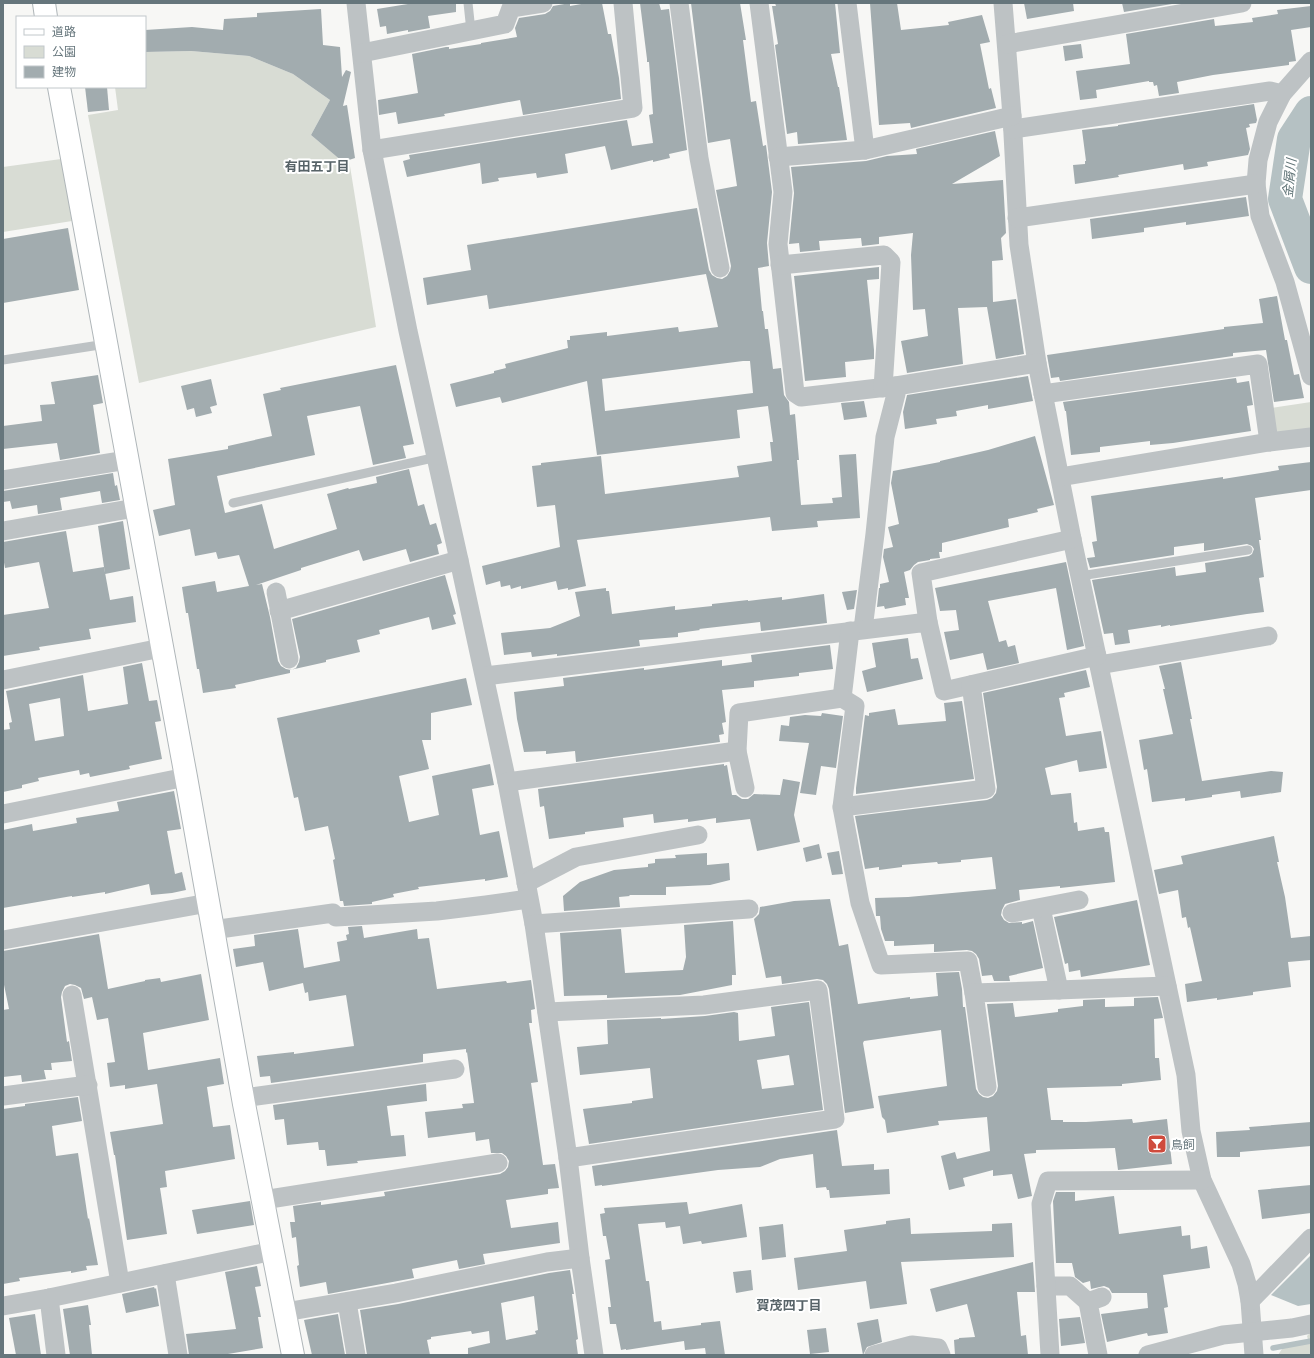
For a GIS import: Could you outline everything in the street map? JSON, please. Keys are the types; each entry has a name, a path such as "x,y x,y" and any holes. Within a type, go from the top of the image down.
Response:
{"street":[{"path":"44,3 46,16"},
{"path":"356,3 372,150 408,331 485,676 534,924 568,1158 594,1355"},
{"path":"362,53 505,24 511,8 543,3"},
{"path":"372,150 633,108 623,3"},
{"path":"679,3 699,158 720,268"},
{"path":"759,3 783,192 778,244 795,393 801,397 889,387 1037,363"},
{"path":"847,3 865,150"},
{"path":"1003,3 1013,122 1019,245 1042,394 1186,1075 1191,1131 1202,1180 1240,1264 1247,1284 1250,1301 1254,1355"},
{"path":"1007,44 1242,3"},
{"path":"1311,61 1282,94 1268,122 1258,160 1256,184 1260,216 1285,282 1311,376"},
{"path":"59,88 135,508 186,776 212,930 243,1098 274,1251 293,1355"},
{"path":"778,157 865,150 1013,122 1270,91 1282,94"},
{"path":"1017,218 1256,184"},
{"path":"780,265 884,255 891,262 889,387 896,394 885,437 875,534 842,698"},
{"path":"1042,394 1258,364 1269,442"},
{"path":"1060,477 1269,442 1311,437"},
{"path":"3,480 127,460"},
{"path":"3,530 135,508"},
{"path":"1072,539 922,573 928,622 944,691 1098,660 1268,636"},
{"path":"279,611 459,560"},
{"path":"276,592 290,659"},
{"path":"485,676 928,622"},
{"path":"3,680 161,648"},
{"path":"842,807 986,789 971,685"},
{"path":"745,788 737,751 739,713 842,698 855,706 842,807 860,903 881,965 968,961 987,1087"},
{"path":"507,782 737,751"},
{"path":"3,814 186,776"},
{"path":"212,930 333,913 336,917 437,911 486,905 527,891 576,856 698,835"},
{"path":"1012,913 1079,900"},
{"path":"3,940 208,903"},
{"path":"1041,908 1059,990"},
{"path":"534,924 749,909"},
{"path":"974,993 1167,986"},
{"path":"547,1012 704,1004 818,990 835,1119 568,1158"},
{"path":"72,995 120,1283"},
{"path":"243,1098 455,1069"},
{"path":"3,1096 88,1085"},
{"path":"263,1200 498,1163"},
{"path":"1050,1355 1042,1204 1048,1181 1202,1180"},
{"path":"1250,1301 1311,1238"},
{"path":"3,1306 50,1298 274,1251"},
{"path":"285,1312 396,1293 547,1262 580,1258"},
{"path":"165,1274 178,1355"},
{"path":"1046,1286 1070,1286 1095,1300 1098,1355"},
{"path":"50,1298 56,1355"},
{"path":"347,1302 356,1355"},
{"path":"1148,1355 1223,1335 1252,1333 1311,1324"},
{"path":"874,1355 912,1345 938,1348 941,1355"}],"lane":[{"path":"468,3 471,31"},
{"path":"3,360 106,344"},
{"path":"233,503 436,457"},
{"path":"1080,576 1248,550"}],"green space":[{"path":"191,51 249,56 293,74 330,100 311,135 342,161 349,160 376,327 139,383 88,115 118,110 115,88 146,88 146,52"},
{"path":"61,159 72,221 3,232 3,167"},
{"path":"1311,402 1311,429 1274,434 1271,408"},
{"path":"1311,1332 1311,1355 1278,1355 1284,1346 1309,1343 1307,1336"}],"shaded area":[{"path":"1311,1255 1311,1304 1298,1306 1271,1295"}],"building":[{"path":"414,3 456,3 456,12 428,16 430,28 387,34 386,26 380,27 377,9"},
{"path":"570,3 570,6 587,3 602,3 608,34 611,34 619,78 621,99 523,115 520,100 444,114 445,116 398,124 396,112 379,115 378,100 418,93 412,54 446,47 449,47 449,49 517,37 515,28 519,18 545,14 550,11 553,6"},
{"path":"640,3 659,3 661,10 669,9 687,150 669,154 670,158 653,162 653,160 611,170 605,146 565,154 568,173 537,178 536,173 498,178 499,181 482,184 480,163 407,177 403,161 410,159 409,155 627,120 632,146 653,143 649,115 653,114 649,62 647,62"},
{"path":"691,3 740,3 746,40 743,40 751,102 756,101 763,146 766,145 772,192 767,243 769,266 758,268 762,311 765,329 768,329 773,369 781,368 784,395 789,402 790,415 795,414 801,505 833,503 832,498 842,497 839,455 856,454 860,518 817,521 818,527 772,531 770,517 577,540 586,586 568,590 568,588 558,590 556,581 521,589 521,586 511,589 510,585 501,587 500,581 486,585 482,566 560,547 555,505 537,507 532,466 541,465 541,463 601,456 605,494 739,477 737,466 772,461 770,442 773,442 768,406 737,410 740,438 597,455 587,381 502,403 500,397 456,407 450,384 494,373 494,371 506,368 505,364 568,348 567,340 570,340 570,336 607,332 607,336 678,327 679,332 718,327 706,274 489,309 487,295 427,305 423,278 471,270 467,245 697,208 709,270 712,275 722,279 727,276 731,266 716,190 737,186 730,139 708,143","holes":["750,361 753,393 605,411 602,379"]},
{"path":"775,3 835,3 840,53 831,54 839,87 847,140 798,144 797,132 787,134 775,45 778,44 772,6 776,6"},
{"path":"870,3 897,3 901,30 949,25 948,22 982,15 990,42 980,44 989,89 991,88 996,108 911,128 910,123 879,125"},
{"path":"1024,3 1073,3 1074,11 1027,19"},
{"path":"1122,3 1178,3 1124,12"},
{"path":"1311,6 1311,27 1291,30 1296,61 1289,62 1289,65 1213,75 1177,82 1179,93 1159,96 1157,85 1154,86 1153,82 1149,81 1096,90 1097,98 1080,100 1076,71 1130,64 1126,34 1214,19 1215,26 1253,22 1252,18 1278,14 1277,10"},
{"path":"321,9 323,45 340,47 342,77 346,70 351,72 343,106 347,105 355,158 343,162 311,135 330,100 293,74 249,56 191,51 146,52 146,30 192,27 223,30 224,19 257,17 257,13"},
{"path":"1081,44 1083,58 1065,61 1063,46"},
{"path":"85,88 107,88 109,110 88,112"},
{"path":"1254,104 1257,120 1256,123 1249,124 1250,127 1246,128 1250,149 1248,155 1207,162 1208,166 1184,170 1183,164 1075,184 1073,165 1085,164 1086,161 1082,130 1118,126"},
{"path":"995,131 1000,156 952,184 1003,180 1006,233 1001,238 1003,260 992,261 993,302 1016,299 1024,354 996,359 987,307 958,308 963,364 907,373 901,341 928,336 925,309 913,310 911,255 913,233 879,237 879,244 862,246 861,238 819,241 820,250 800,252 799,243 789,244 794,193 791,167 866,161 887,156 917,154 916,149"},
{"path":"1246,197 1249,216 1186,225 1186,222 1144,228 1144,232 1092,239 1090,219"},
{"path":"68,228 79,290 3,303 3,239"},
{"path":"879,267 879,279 867,280 874,359 845,362 846,377 805,381 794,276"},
{"path":"1277,296 1285,340 1287,340 1294,375 1299,374 1304,398 1274,402 1266,350 1233,353 1233,356 1060,381 1059,377 1051,378 1047,355 1224,329 1224,327 1263,323 1259,299"},
{"path":"396,365 414,444 403,446 406,458 373,465 360,406 307,416 315,455 217,476 225,513 262,504 274,549 337,529 327,494 348,488 377,483 376,477 409,469 418,506 424,504 430,525 436,523 442,543 437,545 439,554 410,562 406,549 363,561 359,550 301,568 301,570 256,585 262,584 278,661 281,666 290,670 290,673 235,685 236,688 203,693 199,669 197,669 188,613 186,613 182,587 215,581 217,592 249,586 239,555 218,559 216,552 195,556 190,529 159,536 153,510 175,505 168,459 228,449 228,446 272,436 263,394 281,390 280,388"},
{"path":"98,375 103,403 93,405 100,453 60,460 57,443 3,449 3,426 42,421 40,405 55,404 51,382"},
{"path":"1028,376 1033,401 988,409 988,405 956,411 957,416 936,419 937,424 905,429 903,412 907,395"},
{"path":"1236,378 1237,383 1249,381 1253,405 1247,406 1251,431 1173,443 1150,445 1150,441 1100,447 1100,452 1071,455 1066,411 1063,402"},
{"path":"211,379 217,405 210,407 212,413 196,417 194,408 187,410 181,386"},
{"path":"864,401 867,417 844,420 841,403"},
{"path":"1035,436 1054,505 1037,509 1038,512 1008,519 1009,527 942,543 942,552 939,552 940,558 918,562 910,570 904,572 909,598 905,598 906,605 885,609 884,606 877,607 880,584 889,582 883,557 884,549 893,547 888,527 899,524 891,483 893,471 940,462"},
{"path":"1311,462 1311,490 1255,498 1261,540 1259,540 1264,577 1259,578 1264,612 1170,626 1161,627 1161,625 1128,630 1130,643 1115,645 1113,633 1104,634 1092,580 1175,567 1176,576 1206,572 1205,563 1249,556 1252,554 1254,549 1252,546 1247,544 1204,551 1204,543 1174,547 1174,555 1090,568 1087,558 1095,557 1092,542 1097,541 1091,496 1223,477 1223,479 1279,470 1278,466"},
{"path":"113,473 115,486 117,485 120,500 102,503 100,491 60,498 62,510 38,514 37,505 12,509 10,501 3,502 3,491"},
{"path":"123,521 130,569 105,574 98,526"},
{"path":"66,531 73,572 104,567 110,600 133,596 136,622 89,629 91,639 39,647 40,650 3,656 3,615 49,608 39,562 5,568 3,542"},
{"path":"1066,562 1084,646 1067,650 1056,588 988,601 999,642 1006,640 1008,647 1015,645 1019,663 987,670 983,653 950,660 944,632 959,630 956,610 940,611 935,588"},
{"path":"445,575 456,614 453,615 456,624 432,630 429,617 379,630 380,634 357,640 360,652 292,670 296,668 300,657 292,619"},
{"path":"606,588 606,591 609,591 612,614 675,606 675,610 748,600 782,597 782,600 824,594 827,623 761,631 760,622 699,629 700,630 678,633 678,637 639,640 640,646 557,656 557,654 532,657 531,652 504,655 501,633 550,628 580,616 575,592"},
{"path":"857,590 854,609 847,610 842,592"},
{"path":"908,638 911,659 918,658 923,679 867,692 862,671 876,667 872,643"},
{"path":"830,645 833,669 799,673 799,676 754,681 754,687 722,690 726,722 722,723 724,734 719,735 720,742 576,762 575,751 546,754 546,751 524,752 517,719 514,692 564,686 563,678 722,660 722,666 752,662 751,655"},
{"path":"1181,662 1202,781 1271,771 1283,772 1281,792 1241,798 1240,791 1185,801 1185,798 1152,802 1147,769 1144,770 1139,740 1173,734 1163,689 1165,689 1159,666"},
{"path":"142,663 149,701 157,700 161,721 155,722 162,759 129,766 130,769 90,777 89,773 80,775 79,770 38,778 39,781 22,785 22,788 3,792 3,730 10,729 9,723 12,722 6,691 83,675 88,711 128,704 123,667","holes":["60,698 64,736 35,741 29,704"]},
{"path":"1086,670 1090,687 1064,693 1065,697 1059,698 1066,736 1101,731 1107,768 1079,772 1077,760 1045,768 1051,795 1071,793 1074,823 1077,822 1078,831 1104,827 1105,832 1109,832 1115,882 1060,888 1060,886 1019,890 1020,900 1005,904 1001,915 1004,920 1009,923 1022,922 1022,924 1033,921 1043,968 1009,976 1010,981 994,981 992,975 982,976 979,959 972,951 934,952 934,944 894,946 894,941 885,941 881,929 880,916 876,916 875,898 908,897 996,889 992,857 961,860 961,862 938,864 937,862 902,865 902,867 879,870 879,867 865,869 855,816 987,800 992,798 996,793 997,787 983,693"},
{"path":"466,678 472,705 431,713 431,740 422,740 429,769 399,776 409,822 439,815 432,776 490,764 494,785 472,789 480,835 499,831 508,877 485,881 485,879 418,887 419,889 393,894 394,897 372,902 372,904 344,906 343,901 340,901 333,860 335,859 328,826 305,831 298,797 294,798 277,718"},
{"path":"962,701 974,779 856,794 865,715 869,716 869,713 895,709 898,725 946,721 944,703"},
{"path":"822,713 843,716 836,768 821,766 816,795 800,793 809,743 779,741 781,725 789,726 790,717 805,715 821,716"},
{"path":"724,764 724,766 727,765 732,795 736,795 742,799 748,799 754,794 780,795 783,779 800,782 794,815 800,842 757,851 750,819 716,823 716,818 688,822 688,819 654,823 653,814 623,818 624,827 585,832 585,834 549,839 544,806 540,807 538,789"},
{"path":"174,791 181,829 167,831 175,874 182,872 186,890 151,895 149,884 105,894 105,892 72,896 3,908 3,830 32,824 33,831 77,823 76,818 119,811 117,802"},
{"path":"1274,836 1279,862 1277,862 1285,897 1291,938 1311,936 1311,960 1288,962 1291,987 1253,992 1253,995 1187,1002 1185,984 1202,981 1190,927 1188,928 1186,917 1182,918 1178,890 1159,894 1154,870 1183,864 1181,856"},
{"path":"819,844 822,858 806,862 803,848"},
{"path":"839,851 843,874 832,875 827,853"},
{"path":"707,853 707,865 729,863 730,880 710,885 666,887 666,895 629,895 630,896 619,897 620,907 564,911 563,896 580,882 614,870 648,867 648,864 655,863 655,859 676,858 675,855"},
{"path":"830,899 839,946 848,944 858,1004 910,997 910,999 938,996 936,973 959,972 976,1089 983,1097 988,1098 993,1096 997,1091 998,1086 987,1004 1013,1003 1015,1017 1058,1012 1058,1009 1083,1006 1083,1000 1105,999 1105,1007 1134,1006 1134,998 1158,997 1163,1018 1154,1019 1155,1058 1159,1058 1161,1080 1122,1084 1122,1086 1047,1088 1051,1120 1063,1120 1063,1122 1086,1122 1132,1119 1133,1123 1167,1119 1172,1164 1118,1170 1115,1148 1036,1150 1036,1153 1024,1154 1032,1196 1018,1199 1012,1174 993,1176 993,1170 963,1178 965,1186 949,1190 941,1156 955,1152 957,1159 990,1151 987,1117 938,1121 939,1125 887,1133 878,1096 947,1086 941,1030 864,1041 863,1043 874,1108 845,1113 829,989 827,984 823,980 817,979 782,984 781,976 766,978 754,919 759,914 760,907 794,901"},
{"path":"1137,900 1150,965 1081,977 1080,970 1069,972 1068,963 1065,964 1054,917"},
{"path":"733,921 736,975 732,975 732,985 680,995 607,998 607,995 564,996 560,933 621,929 625,973 683,970 686,957 684,925"},
{"path":"362,926 364,938 417,929 418,939 429,938 437,989 506,981 507,983 531,980 535,1009 531,1010 532,1023 529,1023 538,1082 531,1083 543,1165 555,1164 559,1188 548,1189 548,1194 506,1200 511,1228 558,1222 560,1243 483,1254 485,1264 459,1269 457,1260 412,1269 414,1278 328,1294 326,1282 300,1287 297,1266 299,1265 296,1237 292,1238 290,1222 295,1222 293,1206 321,1202 321,1205 385,1196 384,1192 500,1174 508,1167 509,1161 506,1156 502,1153 491,1153 489,1139 476,1141 475,1132 428,1138 425,1112 463,1108 462,1104 474,1103 466,1049 423,1054 423,1062 271,1083 270,1076 260,1077 257,1056 294,1052 294,1054 354,1046 346,995 309,1001 308,992 305,993 303,983 269,991 263,962 236,967 233,949 255,946 254,935 298,929 304,968 340,961 337,942 347,940 346,935 349,934 348,927"},
{"path":"99,934 108,989 145,980 160,978 161,982 201,974 209,1020 143,1033 148,1070 220,1058 224,1084 207,1087 213,1127 230,1125 235,1159 165,1171 167,1187 160,1188 167,1234 127,1240 115,1155 110,1132 163,1124 157,1084 125,1089 125,1085 110,1087 107,1063 115,1062 108,1018 97,1020 92,997 84,999 81,988 70,984 65,986 62,992 61,997 67,1042 69,1041 72,1061 51,1063 52,1070 44,1070 46,1079 22,1082 21,1075 3,1077 3,1010 9,1009 3,980 3,951"},
{"path":"809,1002 823,1110 589,1144 583,1109 632,1103 632,1101 653,1098 650,1068 580,1075 577,1047 608,1044 607,1020 661,1019 705,1016 734,1012 738,1013 739,1041 775,1036 771,1007","holes":["789,1055 794,1085 762,1089 757,1060"]},
{"path":"426,1084 427,1101 387,1106 391,1136 404,1135 406,1156 327,1166 325,1150 319,1150 318,1142 287,1145 284,1119 275,1120 273,1105"},
{"path":"78,1097 82,1121 52,1126 56,1156 78,1153 88,1219 89,1218 98,1265 86,1266 87,1270 71,1273 71,1271 19,1278 20,1281 3,1284 3,1109 25,1106 25,1104"},
{"path":"1311,1122 1311,1146 1240,1152 1240,1157 1217,1157 1216,1132 1250,1130 1249,1127"},
{"path":"837,1130 842,1166 874,1164 874,1170 889,1169 890,1194 830,1198 829,1190 827,1190 826,1187 816,1188 813,1154 780,1159 760,1167 718,1170 595,1186 592,1166"},
{"path":"1311,1185 1311,1213 1262,1219 1258,1190"},
{"path":"1056,1192 1075,1192 1075,1201 1114,1196 1119,1234 1181,1226 1182,1236 1190,1235 1191,1249 1207,1246 1210,1268 1163,1275 1168,1307 1164,1308 1168,1333 1148,1336 1147,1333 1107,1342 1101,1314 1148,1308 1147,1293 1112,1293 1109,1288 1104,1286 1091,1289 1090,1281 1083,1283 1075,1277 1072,1263 1056,1263 1053,1201"},
{"path":"250,1201 254,1225 197,1234 192,1210"},
{"path":"687,1202 689,1214 742,1204 747,1237 702,1244 701,1241 683,1244 680,1226 666,1228 665,1222 638,1224 646,1281 649,1281 654,1322 661,1321 662,1330 720,1321 725,1355 706,1355 705,1348 685,1350 684,1341 621,1350 616,1324 610,1324 608,1307 611,1307 605,1260 610,1259 606,1236 603,1236 600,1214 605,1213 604,1208"},
{"path":"910,1218 911,1234 992,1231 992,1224 1012,1223 1014,1257 901,1262 907,1304 870,1309 866,1281 798,1290 794,1258 847,1251 844,1230 886,1224 886,1221"},
{"path":"783,1224 786,1257 762,1260 759,1227"},
{"path":"1033,1262 1035,1292 1017,1292 1021,1336 1026,1335 1028,1355 955,1355 954,1340 959,1338 975,1337 967,1304 936,1312 930,1289"},
{"path":"257,1266 261,1286 255,1287 261,1317 258,1317 263,1348 222,1355 189,1355 186,1334 236,1329 225,1272"},
{"path":"570,1270 574,1294 572,1294 578,1339 576,1340 578,1355 468,1355 468,1348 490,1343 489,1331 472,1334 471,1331 431,1337 431,1339 427,1340 430,1355 367,1355 360,1310 398,1304","holes":["534,1296 538,1330 535,1331 536,1334 506,1340 501,1303"]},
{"path":"751,1270 753,1290 736,1293 733,1272"},
{"path":"154,1287 155,1289 156,1288 159,1306 126,1313 122,1294"},
{"path":"88,1305 91,1325 89,1325 92,1355 70,1355 63,1309"},
{"path":"35,1314 41,1355 16,1355 9,1318"},
{"path":"338,1314 345,1355 312,1355 304,1320"},
{"path":"1080,1317 1085,1343 1061,1346 1059,1319"},
{"path":"878,1319 882,1342 867,1347 863,1355 857,1323"},
{"path":"826,1328 829,1352 810,1354 807,1330"}],"waterway":[{"name":"金屑川","path":"1311,113 1294,139 1285,199 1311,267"},
{"path":"1273,1348 1311,1341"}],"place":[{"name":"鳥飼","path":"1157,1144"}],"district":[{"name":"有田五丁目","path":"317,166"},
{"name":"賀茂四丁目","path":"789,1305"}]}
